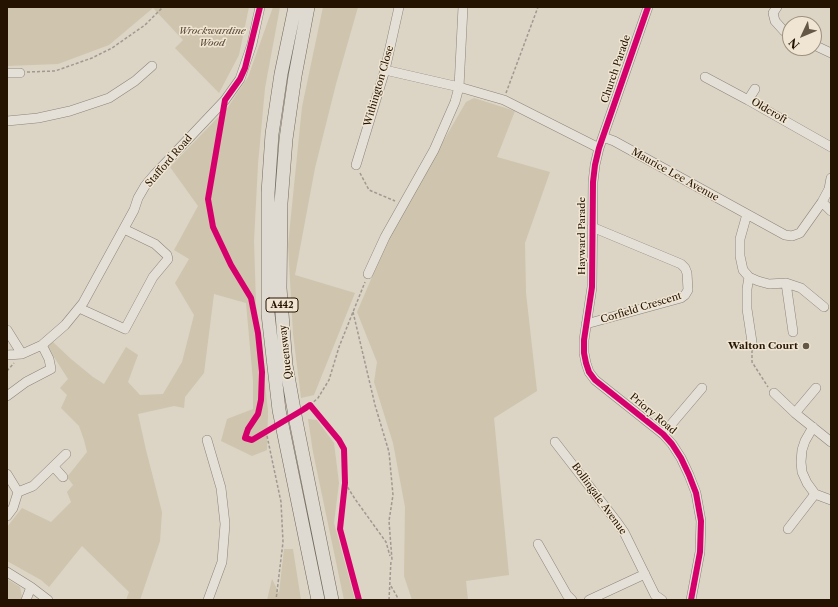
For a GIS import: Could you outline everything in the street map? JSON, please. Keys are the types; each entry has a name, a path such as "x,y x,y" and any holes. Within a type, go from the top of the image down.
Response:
{"highway":[{"name":"Queensway","path":"296,7 281,74 272,134 268,193 268,314 279,410 318,600"},
{"name":"Queensway","path":"308,7 294,76 286,139 280,203 280,288 286,365 332,600"}],"street":[{"name":"Stafford Road","path":"7,356 22,354 42,345 65,325 79,308 134,210 138,198 146,186 155,174 225,100 240,79 252,44 260,7"},
{"name":"Withington Close","path":"356,165 385,70 399,7"},
{"path":"368,274 385,237 434,150 455,102 459,87 463,7"},
{"name":"Church Parade","path":"599,148 648,7"},
{"path":"777,7 774,13 775,20 782,29"},
{"path":"7,121 38,118 86,109 109,98 135,81 152,66"},
{"path":"385,70 459,87 504,100 599,148"},
{"path":"7,73 20,73"},
{"name":"Oldcroft","path":"705,77 831,147"},
{"path":"748,100 754,89"},
{"name":"Maurice Lee Avenue","path":"603,137 614,141 747,214"},
{"name":"Hayward Parade","path":"586,324 592,287 593,182 599,148"},
{"path":"824,307 801,288 786,283 769,284 758,281 749,276 743,270 740,256 740,239 747,214 785,235 792,236 800,233 822,202 829,189 831,178"},
{"path":"822,202 831,210"},
{"name":"Corfield Crescent","path":"586,324 681,298 688,290 687,273 681,264 592,227"},
{"path":"79,308 125,329 153,277 168,259 167,254 155,244 124,228"},
{"path":"749,276 746,289 752,342"},
{"path":"786,283 793,332"},
{"name":"Priory Road","path":"586,324 584,353 589,372 595,380 663,434 681,458 693,487 699,508 701,538 692,600"},
{"path":"7,330 22,354"},
{"path":"7,396 26,382 51,369 49,359 42,345"},
{"path":"663,434 702,388"},
{"path":"795,413 816,388"},
{"path":"774,393 795,413 831,442"},
{"path":"813,427 802,450 800,462 802,472 815,494 831,500"},
{"path":"207,440 221,488 225,524 222,562 208,600"},
{"name":"Bollingale Avenue","path":"555,442 624,532 655,595 662,600"},
{"path":"18,492 33,486 66,454"},
{"path":"54,467 63,477"},
{"path":"7,474 18,492 13,508 7,516"},
{"path":"788,529 815,494"},
{"path":"538,544 567,595 572,600"},
{"path":"7,572 48,600"},
{"path":"589,600 645,574"},
{"path":"26,600 31,587"}],"path":[{"path":"20,73 55,71 92,58 112,48 145,25 163,7"},
{"path":"504,100 538,7"},
{"path":"356,165 369,190 403,204"},
{"path":"310,407 318,398 329,380 339,347 368,274"},
{"path":"353,312 375,405 389,452 393,495 389,521 392,560 389,600"},
{"path":"752,342 752,362 764,382 774,393"},
{"path":"7,371 10,368"},
{"path":"258,436 268,430 281,502 283,542 276,600"},
{"path":"344,491 345,477"},
{"path":"345,484 386,542 392,560"},
{"path":"391,585 399,600"}],"green space":[{"name":"Wrockwardine Wood","path":"7,7 249,7 239,55 219,93 175,48 183,40 153,8 109,45 58,64 7,66"},
{"path":"273,7 280,7 265,88 258,164 254,241 256,305 268,411 267,450 252,456 221,441 227,419 253,409 253,381 246,303 214,294 204,373 185,397 184,408 174,406 138,414 162,512 160,541 140,600 126,600 129,592 82,546 49,587 41,580 7,561 7,527 22,508 51,522 71,502 67,492 73,485 67,477 87,452 79,426 61,408 67,395 60,388 68,379 47,346 53,342 71,359 104,384 126,347 138,355 128,382 140,395 163,394 182,362 194,315 175,283 189,259 174,250 198,206 170,167 228,107 248,77"},
{"path":"323,7 358,7 336,84 315,168 295,275 355,293 314,395 301,398 293,334 288,245 302,107"},
{"path":"474,98 515,111 497,157 550,172 525,243 526,293 537,391 494,418 509,575 466,581 468,600 412,600 404,576 405,507 393,443 374,382 377,362 357,312 393,228 466,102"},
{"path":"308,419 317,420 334,443 339,483 334,523 355,600 344,600 313,452"},
{"path":"284,549 293,549 301,600 267,600 272,579 279,593"},
{"path":"7,579 20,587 22,597 21,600 7,600"}],"cycle path":[{"path":"260,7 245,68 240,79 225,100 208,199 213,227 231,265 251,298 258,333 262,372 261,400 258,414 248,429 245,438 252,440 307,407"},
{"path":"648,7 599,148 595,165 593,182 592,287 584,340 584,353 589,372 595,380 663,434 681,458 689,475 696,493 701,521 700,552 691,600"},
{"path":"304,409 310,405 339,440 344,449 345,483 340,529 359,600"}],"place":[{"name":"Walton Court","path":"806,346"}]}
